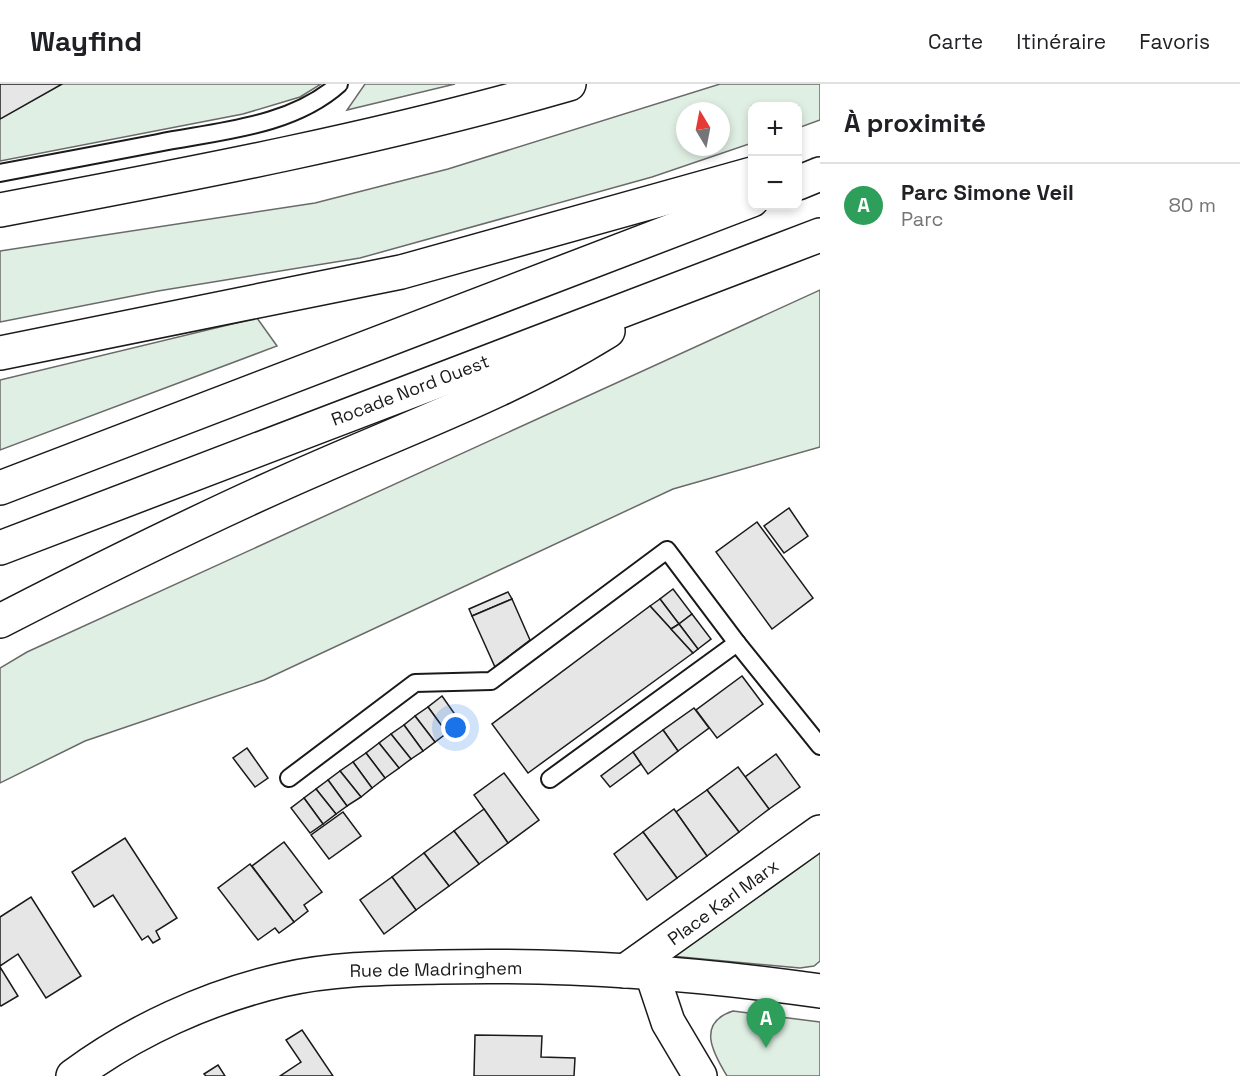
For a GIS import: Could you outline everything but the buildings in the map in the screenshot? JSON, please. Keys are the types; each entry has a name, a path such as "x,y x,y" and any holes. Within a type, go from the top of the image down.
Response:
{"main road":[{"path":"0,210 318,148 569,84"},
{"path":"802,158 820,152"},
{"path":"802,181 820,174"},
{"path":"0,353 401,272 748,175"},
{"path":"0,488 748,202"},
{"name":"Rocade Nord Ouest","path":"0,548 820,235"},
{"path":"0,621 74,583 293,479 560,359 670,291"},
{"name":"Place Karl Marx","path":"639,972 820,832"},
{"name":"Rue de Madringhem","path":"73,1076 122,1044 171,1018 230,995 282,980 330,972 379,968 550,966 639,972 820,991"},
{"path":"639,972 700,1076"}],"lane":[{"path":"0,173 256,124 297,111 318,100 339,84"},
{"path":"289,778 415,683 491,681 667,550 736,643 820,746"},
{"path":"550,779 736,643"}],"green space":[{"path":"62,84 321,84 300,97 243,114 0,161 0,119"},
{"path":"365,84 455,84 347,110"},
{"path":"720,84 820,84 820,120 802,127 802,102 748,102 748,144 730,150 730,102 676,102 676,156 714,156 652,177 360,258 158,291 0,322 0,251 315,203 448,169"},
{"path":"820,290 820,447 673,489 264,680 85,741 0,783 0,668 27,652"},
{"path":"257,318 277,346 0,450 0,380"},
{"path":"820,849 820,961 814,966 800,968 671,956"},
{"path":"733,1011 820,1022 820,1076 727,1076 713,1048 711,1031 714,1023"}],"place":[{"name":"Parc Simone Veil","path":"766,1048"}]}
